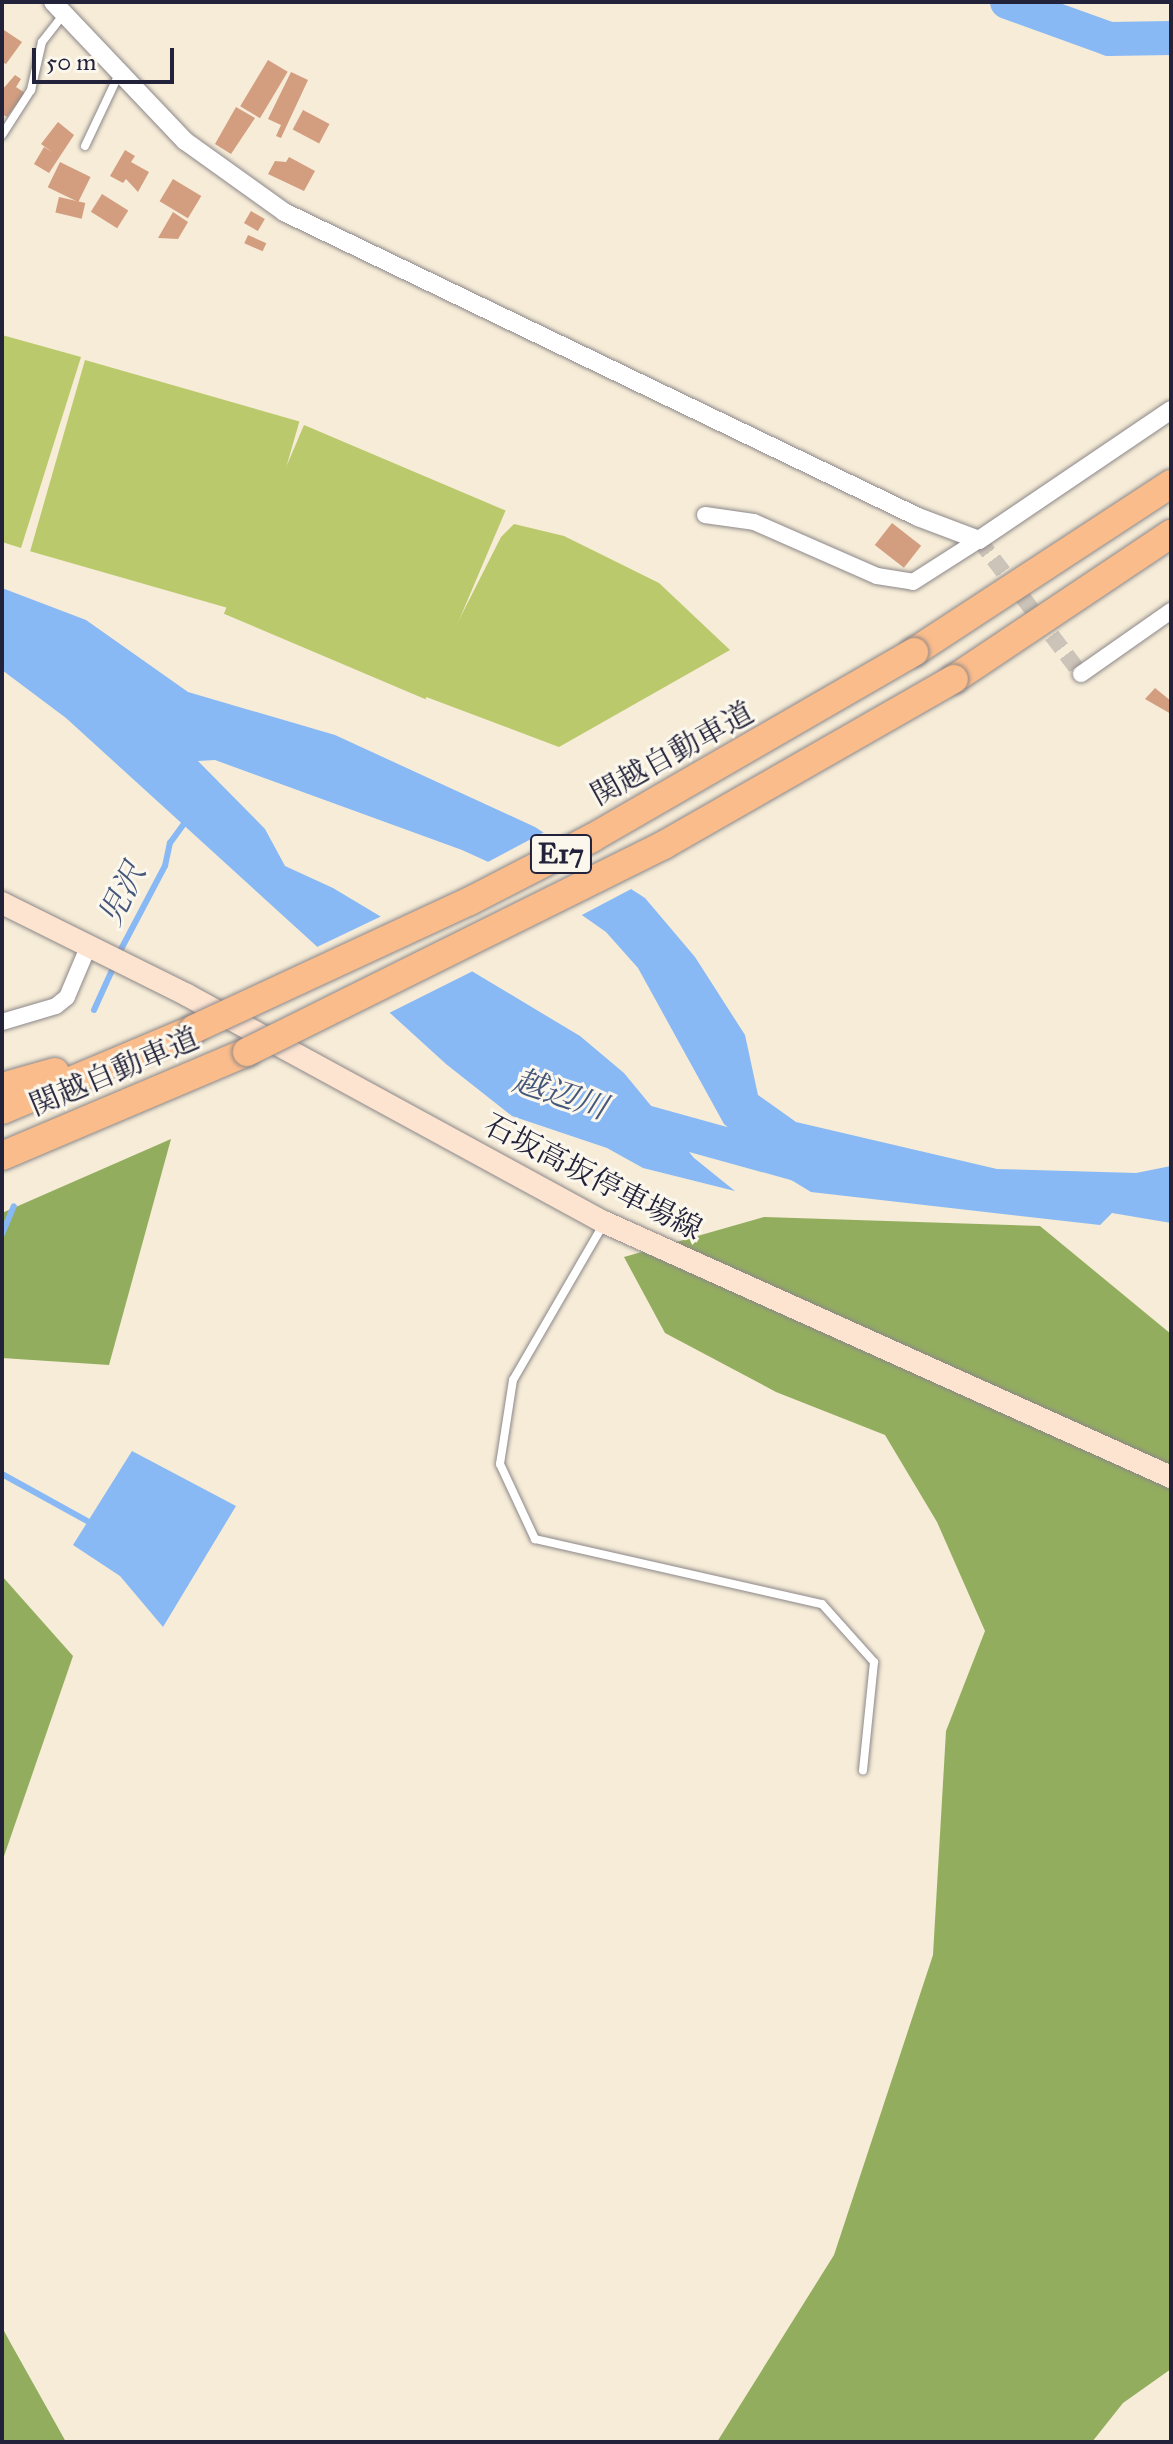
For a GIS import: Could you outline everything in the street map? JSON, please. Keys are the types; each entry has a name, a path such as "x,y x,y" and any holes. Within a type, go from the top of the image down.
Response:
{"highway":[{"name":"関越自動車道","path":"2,1110 194,1029 565,852 914,652 1171,484"},
{"name":"関越自動車道","path":"2,1156 247,1052 595,882 954,679 1171,534"},
{"path":"2,1087 152,1047"}],"main road":[{"name":"石坂高坂停車場線","path":"2,903 131,966 604,1222 1171,1477"}],"street":[{"path":"58,8 185,141 284,212 918,517 979,540"},
{"path":"705,515 754,522 877,576 913,582 1171,410"},
{"path":"1081,674 1164,616 1171,634"},
{"path":"2,1022 56,1006 67,997 96,949"}],"lane":[{"path":"2,135 31,90 42,42 58,8"},
{"path":"85,146 119,73"},
{"path":"604,1222 513,1380 500,1464 535,1539 822,1604 874,1662 863,1770"}],"green space":[{"path":"2,335 81,357 21,548 2,542"},
{"path":"85,360 299,421 245,613 30,551"},
{"path":"304,425 506,511 425,699 224,614"},
{"path":"514,524 564,536 659,583 730,650 559,747 421,695 501,537"},
{"path":"171,1139 109,1365 2,1358 2,1213"},
{"path":"764,1217 1040,1226 1171,1334 1171,2369 1123,2403 1092,2442 717,2442 834,2255 933,1955 946,1731 985,1631 937,1522 885,1435 776,1392 665,1333 624,1257"},
{"path":"2,1576 73,1656 2,1862"},
{"path":"2,2327 10,2342 66,2442 2,2442"}],"water":[{"path":"2,588 86,620 188,692 335,735 535,827 645,898 695,957 745,1035 758,1095 796,1122 997,1169 1136,1173 1171,1166 1171,1223 1112,1213 1100,1225 811,1192 783,1175 724,1124 638,968 606,932 539,885 462,850 215,760 198,761 265,829 285,866 333,888 580,1036 624,1073 694,1158 735,1191 643,1168 607,1148 512,1116 446,1064 66,718 2,670"},
{"path":"132,1451 236,1506 163,1627 120,1576 73,1545"}],"pier":[{"path":"548,830 635,887 578,917 537,888 484,864"},
{"path":"386,914 477,969 387,1014 317,947"}],"building":[{"path":"4,30 22,42 6,64 2,62"},
{"path":"268,60 288,72 260,118 240,106"},
{"path":"291,72 308,80 281,138 276,136 281,125 268,119"},
{"path":"15,75 21,79 16,87 25,93 7,117 2,114 2,90"},
{"path":"236,107 255,118 231,154 215,144"},
{"path":"303,110 329,124 319,144 293,129"},
{"path":"58,122 74,135 49,173 34,164 44,147 52,152 41,144"},
{"path":"125,150 135,156 131,162 149,172 138,192 126,179 123,183 110,176"},
{"path":"289,157 315,171 304,191 268,174 275,161 286,162"},
{"path":"60,162 91,177 78,202 48,187"},
{"path":"173,179 201,196 188,218 160,201"},
{"path":"102,194 128,210 117,228 91,212"},
{"path":"59,197 85,203 82,219 55,213"},
{"path":"251,211 265,219 258,231 244,223"},
{"path":"173,212 188,222 178,239 158,238"},
{"path":"248,235 266,243 263,251 244,243"},
{"path":"892,523 921,546 904,568 875,545"},
{"path":"1155,688 1171,701 1171,714 1145,699"}],"waterway":[{"path":"1007,2 1109,39 1171,38"},
{"name":"児沢","path":"118,955 165,866 170,843 187,820"},
{"name":"児沢","path":"94,1010 114,966"},
{"name":"越辺川","path":"627,1117 804,1166"},
{"name":"児沢","path":"2,1234 14,1206"},
{"path":"2,1474 87,1521"}],"tunnel":[{"path":"979,540 1081,674"}]}
